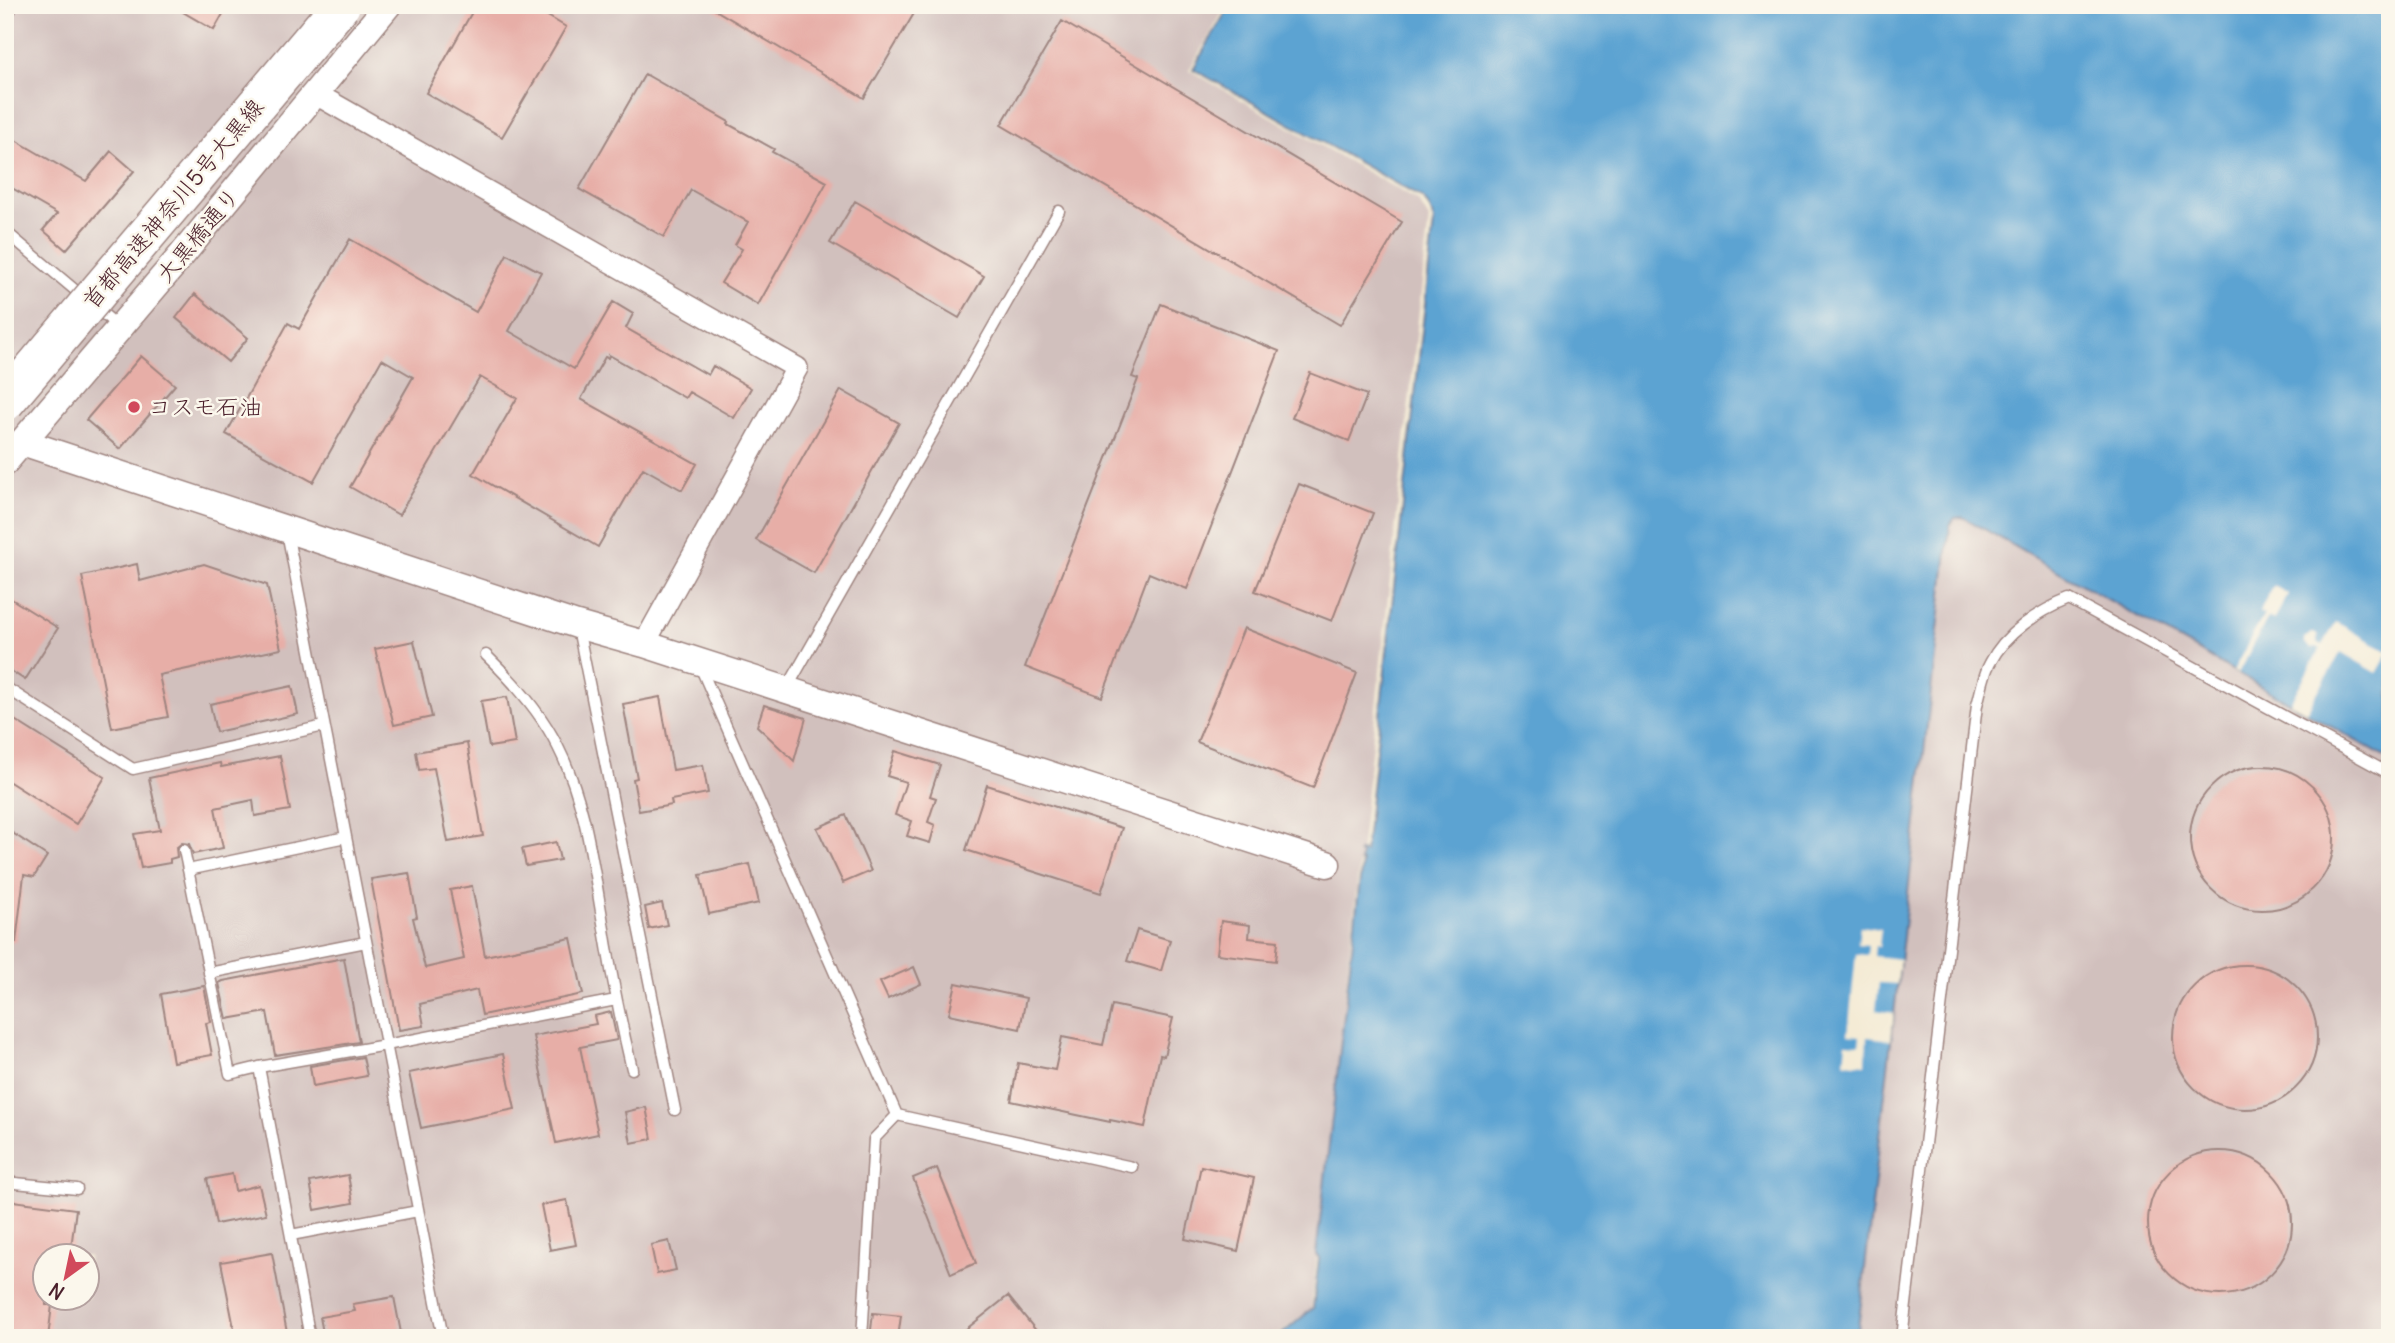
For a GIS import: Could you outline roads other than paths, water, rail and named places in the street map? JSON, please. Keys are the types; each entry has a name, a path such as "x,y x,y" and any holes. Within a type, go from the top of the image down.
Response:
{"highway":[{"name":"首都高速神奈川5号大黒線","path":"5,386 328,5"},
{"name":"首都高速神奈川5号大黒線","path":"5,402 341,5"}],"street":[{"name":"大黒橋通り","path":"5,419 99,310 351,5"},
{"name":"大黒橋通り","path":"13,452 316,94 386,6"},
{"path":"316,94 797,368 644,644"},
{"path":"13,452 286,530 1327,864"}],"lane":[{"path":"5,19 13,5"},
{"path":"786,690 1059,211"},
{"path":"5,231 120,328"},
{"path":"286,530 443,1338"},
{"path":"1902,1338 1977,705 1990,663 2015,631 2048,607 2069,599 2390,774"},
{"path":"577,625 675,1110"},
{"path":"486,655 528,700 558,746 574,785 586,821 616,1000 632,1069"},
{"path":"698,662 897,1115"},
{"path":"5,687 133,769 324,726"},
{"path":"188,870 346,837"},
{"path":"184,850 230,1074 616,1000"},
{"path":"209,973 366,942"},
{"path":"259,1067 310,1338"},
{"path":"897,1115 1132,1167"},
{"path":"862,1338 874,1139 897,1115"},
{"path":"5,1182 77,1189"},
{"path":"291,1235 418,1211"}],"water":[{"path":"1230,5 2390,5 2390,760 1963,517 1955,518 1950,525 1857,1338 1277,1338 1313,1308 1319,1258 1316,1255 1362,862 1358,851 1365,852 1434,221 1423,199 1193,69"}],"place":[{"name":"コスモ石油","path":"134,407"}]}
